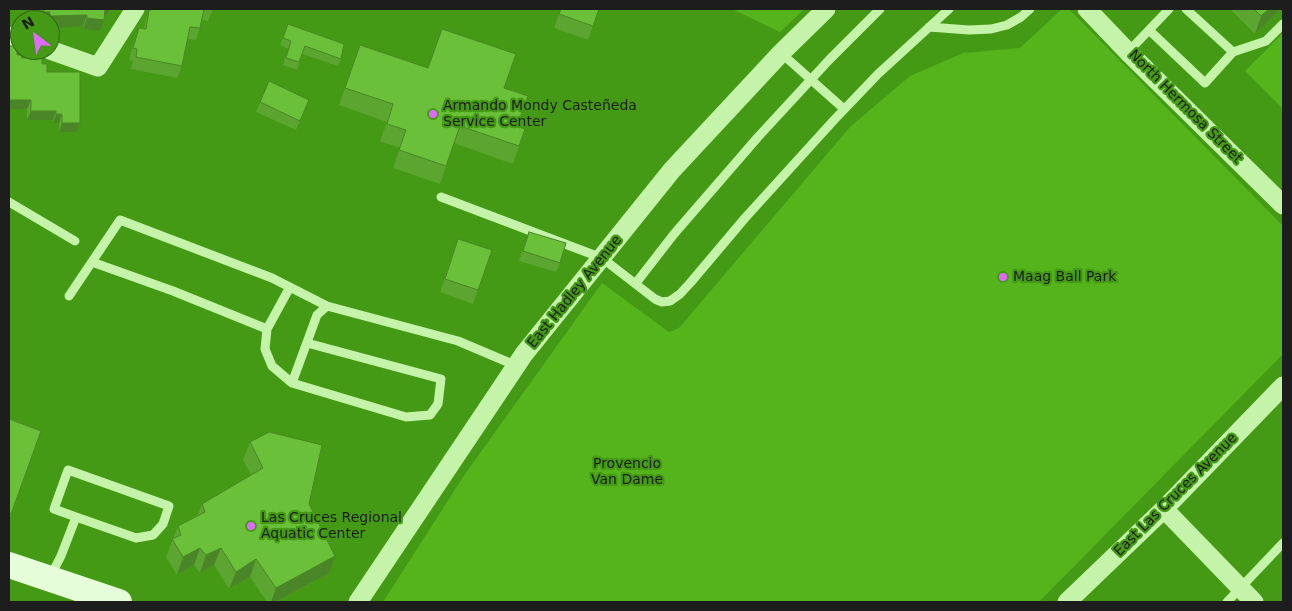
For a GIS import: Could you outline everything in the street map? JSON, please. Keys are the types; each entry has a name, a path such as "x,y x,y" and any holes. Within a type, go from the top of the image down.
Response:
{"main road":[{"path":"10,569 119,602"}],"street":[{"path":"60,53 98,66 135,9"},
{"name":"East Hadley Avenue","path":"358,602 517,366 602,258 672,170 781,53 826,9"},
{"name":"North Hermosa Street","path":"1088,9 1128,52 1283,204"},
{"name":"East Las Cruces Avenue","path":"1067,602 1164,510 1283,386"},
{"path":"1164,510 1254,602"}],"lane":[{"path":"636,283 674,234 758,137 811,79 880,9"},
{"path":"441,197 602,258 655,299 662,302 670,301 680,294 844,108 949,9"},
{"path":"929,27 969,30 991,29 1007,25 1022,17 1030,9"},
{"path":"1128,52 1169,9"},
{"path":"1186,9 1233,52"},
{"path":"1149,30 1205,83 1233,52 1266,42 1283,24"},
{"path":"781,53 844,108"},
{"path":"9,202 74,241"},
{"path":"69,296 120,220 272,278 327,306 458,341 517,366"},
{"path":"92,262 267,329"},
{"path":"290,287 267,329 265,349 272,366 292,383 406,417 430,415 438,404 441,379 306,343"},
{"path":"292,383 317,315 327,306"},
{"path":"68,470 169,506 164,524 153,535 136,538 76,517 54,510 68,470"},
{"path":"48,579 61,556 76,517"},
{"path":"1227,602 1283,543"}],"green space":[{"path":"732,9 804,9 780,32"},
{"name":"Maag Ball Park","path":"1062,9 1069,9 1283,226 1283,354 1039,602 383,602 465,474 602,283 669,332 679,328 850,127 910,76 963,53 1020,48"},
{"path":"1283,33 1283,109 1245,71"}],"building":[{"path":"105,9 104,20 87,18 87,15 60,16 60,10 44,10"},
{"path":"204,9 200,28 190,27 182,66 136,57 137,49 133,48 139,28 146,29 149,10"},
{"path":"561,9 599,9 593,26 559,14"},
{"path":"1254,9 1269,9 1261,16"},
{"path":"288,24 344,44 341,59 305,46 299,62 286,58 291,41 283,38"},
{"name":"Armando Mondy Casteñeda Service Center","path":"442,29 516,54 504,88 528,96 517,126 525,129 519,146 460,126 446,166 399,150 406,130 387,124 393,104 345,88 360,45 428,68"},
{"path":"9,46 10,60 42,60 42,64 47,64 47,72 80,72 80,123 62,123 62,114 56,114 56,111 31,111 31,100 9,100"},
{"path":"269,81 309,100 300,121 260,102"},
{"path":"529,232 566,243 560,263 523,251"},
{"path":"458,239 492,250 478,290 445,279"},
{"path":"9,419 41,431 11,514 9,513"},
{"name":"Las Cruces Regional Aquatic Center","path":"269,432 322,445 309,504 335,556 276,588 256,559 236,572 221,548 206,555 200,548 183,557 172,539 181,535 178,526 205,512 202,504 263,468 250,442"}],"place":[{"name":"Armando Mondy Casteñeda Service Center","path":"433,114"},
{"name":"Maag Ball Park","path":"1003,277"},
{"name":"Las Cruces Regional Aquatic Center","path":"251,526"}],"park label":[{"name":"Provencio Van Dame","path":"627,472"}]}
